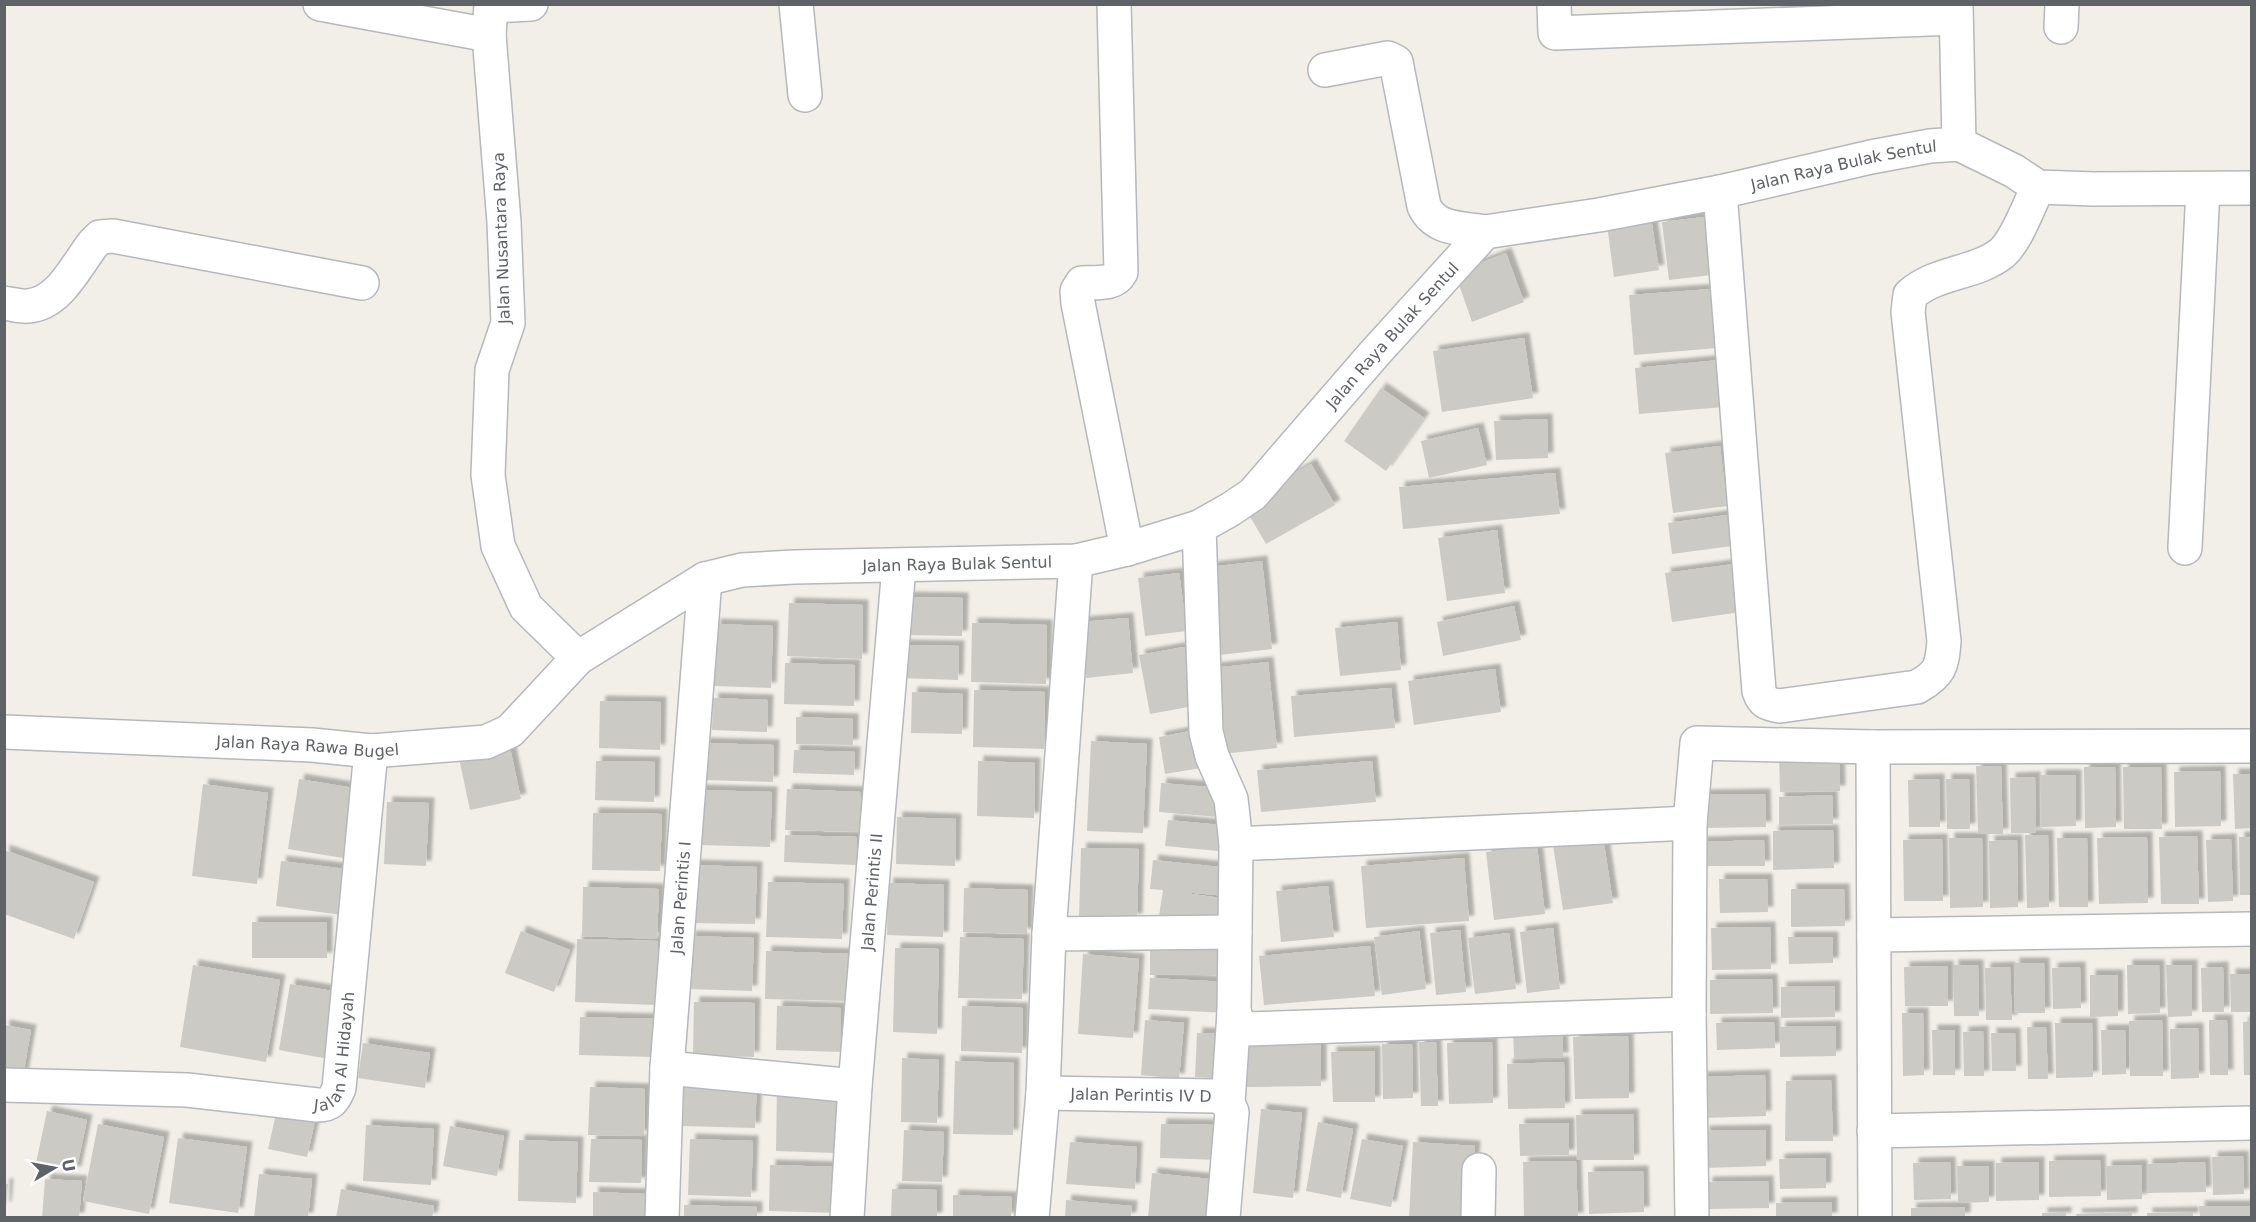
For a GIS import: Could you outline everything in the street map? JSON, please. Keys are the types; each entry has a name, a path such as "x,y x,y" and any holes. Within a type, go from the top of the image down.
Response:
{"street":[{"path":"320,4 491,15 531,4"},
{"path":"796,4 805,94"},
{"path":"1114,4 1121,272 1118,278 1110,282 1082,283 1077,291 1127,549"},
{"path":"1554,4 1555,33 1956,11 1959,144"},
{"name":"Jalan Nusantara Raya","path":"491,15 508,323 492,370 488,475 496,536 498,546 526,607 578,658"},
{"path":"1325,70 1388,58 1396,62 1424,206 1429,216 1437,223 1485,232"},
{"name":"Jalan Raya Bulak Sentul","path":"578,658 705,579 753,570 1076,561 1127,549 1199,527 1232,509 1253,494 1374,354 1485,232 1599,215 1720,192 1871,157 1930,146 1959,144 2014,171 2038,187"},
{"path":"1720,192 1759,691 1762,700 1780,706 1917,687 1932,678 1942,664 1944,641 1908,312 1910,295 1922,284 1985,262 2003,252 2012,241 2038,187 2252,188"},
{"path":"2185,548 2203,189"},
{"path":"4,303 27,306 44,303 56,294 100,237 113,236 362,283"},
{"path":"1199,527 1206,732 1212,756 1232,799 1236,844 1234,1012 1228,1103"},
{"path":"1032,1218 1043,1093 1049,934 1076,561"},
{"name":"Jalan Perintis II","path":"847,1218 855,1086 899,566"},
{"name":"Jalan Perintis I","path":"662,1218 667,1068 705,579"},
{"name":"Jalan Raya Rawa Bugel","path":"4,732 312,745 371,751 486,742 510,731 578,658"},
{"path":"1692,1218 1689,1014 1690,823 1697,743 1874,747 2252,746"},
{"path":"1874,747 1875,1218"},
{"name":"Jalan Al Hidayah","path":"4,1085 187,1090 328,1105 339,1088 371,751"},
{"path":"1236,844 1690,823"},
{"path":"1874,935 2252,929"},
{"path":"1049,934 1235,932"},
{"path":"1234,1012 1239,1024 1247,1029 1689,1014"},
{"path":"667,1068 855,1086"},
{"name":"Jalan Perintis IV D","path":"1043,1093 1215,1096 1226,1099 1232,1112 1223,1218"},
{"path":"1875,1131 2252,1123"},
{"path":"1478,1218 1479,1170"}],"building":[{"path":"1704,217 1711,275 1669,280 1662,222"},
{"path":"1651,218 1659,270 1614,277 1607,225"},
{"path":"1506,253 1524,302 1472,322 1455,273"},
{"path":"1712,289 1717,348 1634,355 1629,295"},
{"path":"1524,338 1533,398 1442,412 1433,351"},
{"path":"1720,360 1724,407 1639,414 1635,368"},
{"path":"1381,388 1424,418 1386,471 1344,441"},
{"path":"1547,419 1548,458 1496,460 1494,421"},
{"path":"1478,428 1487,465 1429,478 1421,441"},
{"path":"1720,446 1727,506 1673,513 1665,453"},
{"path":"1311,464 1335,505 1266,544 1242,503"},
{"path":"1555,473 1560,514 1403,529 1399,487"},
{"path":"1727,515 1732,546 1672,554 1668,523"},
{"path":"1497,530 1505,593 1447,601 1438,538"},
{"path":"1262,561 1272,649 1211,656 1201,568"},
{"path":"1742,563 1748,611 1672,622 1665,573"},
{"path":"1179,573 1187,631 1145,636 1138,578"},
{"path":"902,597 963,598 962,636 902,635"},
{"path":"789,603 863,605 862,659 787,656"},
{"path":"1514,606 1521,640 1443,656 1437,622"},
{"path":"1128,618 1133,673 1086,678 1080,622"},
{"path":"1397,622 1401,670 1340,676 1335,628"},
{"path":"972,623 1047,625 1046,684 971,682"},
{"path":"715,624 773,626 771,688 714,686"},
{"path":"901,645 959,646 958,680 900,678"},
{"path":"1184,647 1194,706 1150,714 1139,655"},
{"path":"1268,662 1277,748 1222,754 1213,668"},
{"path":"785,663 855,665 854,706 784,704"},
{"path":"1495,669 1501,712 1414,725 1408,681"},
{"path":"1391,688 1395,728 1294,737 1291,696"},
{"path":"974,690 1045,692 1044,749 973,747"},
{"path":"912,692 963,694 962,734 911,733"},
{"path":"713,698 768,700 767,732 712,730"},
{"path":"600,701 661,702 660,750 599,748"},
{"path":"796,717 853,719 853,745 796,744"},
{"path":"1201,729 1207,767 1165,774 1159,737"},
{"path":"1091,741 1147,744 1143,833 1087,831"},
{"path":"704,743 774,745 773,782 703,780"},
{"path":"510,748 521,799 470,810 459,758"},
{"path":"794,750 855,752 854,775 793,773"},
{"path":"1839,751 1840,791 1780,792 1779,752"},
{"path":"596,761 655,762 654,802 595,800"},
{"path":"978,761 1035,763 1034,818 977,816"},
{"path":"1372,761 1376,802 1261,812 1257,770"},
{"path":"1976,766 2001,766 2003,834 1978,834"},
{"path":"2084,767 2115,767 2116,827 2085,828"},
{"path":"2123,767 2161,767 2162,829 2124,829"},
{"path":"2220,771 2221,826 2175,827 2174,772"},
{"path":"2233,774 2252,774 2252,828 2235,829"},
{"path":"2040,775 2076,775 2076,826 2041,827"},
{"path":"2035,777 2036,833 2011,833 2010,778"},
{"path":"299,779 360,789 349,859 288,849"},
{"path":"1939,779 1940,827 1909,827 1908,780"},
{"path":"1946,779 1969,779 1970,829 1947,829"},
{"path":"1161,783 1220,788 1218,817 1159,812"},
{"path":"203,784 268,793 257,884 192,876"},
{"path":"787,789 861,792 860,832 785,830"},
{"path":"699,790 772,792 770,847 698,845"},
{"path":"1765,794 1766,827 1702,828 1701,795"},
{"path":"1832,795 1833,824 1779,825 1779,797"},
{"path":"387,802 429,803 426,866 384,864"},
{"path":"593,813 662,814 660,871 592,870"},
{"path":"897,817 956,819 955,866 896,864"},
{"path":"1168,820 1231,826 1229,852 1165,846"},
{"path":"1833,830 1834,868 1773,870 1773,831"},
{"path":"785,835 857,837 856,865 784,862"},
{"path":"2025,835 2048,835 2049,907 2027,908"},
{"path":"2197,836 2199,904 2161,904 2159,837"},
{"path":"1603,837 1613,903 1563,910 1553,845"},
{"path":"2147,837 2148,903 2099,904 2097,838"},
{"path":"2239,837 2252,837 2252,895 2240,895"},
{"path":"1949,838 1982,838 1983,907 1950,908"},
{"path":"2057,838 2087,838 2088,907 2059,907"},
{"path":"1942,839 1943,901 1904,901 1903,840"},
{"path":"2231,839 2233,901 2208,902 2206,840"},
{"path":"1764,840 1765,866 1701,866 1700,842"},
{"path":"2017,840 2018,907 1990,908 1989,841"},
{"path":"1537,846 1545,914 1494,920 1486,852"},
{"path":"1081,848 1139,849 1137,919 1079,918"},
{"path":"4,850 94,882 74,939 4,914"},
{"path":"1464,858 1469,921 1366,928 1361,866"},
{"path":"1153,860 1230,868 1227,896 1172,891 1234,900 1231,926 1159,916 1163,890 1150,889"},
{"path":"281,861 354,870 349,916 276,906"},
{"path":"690,865 757,867 755,924 688,923"},
{"path":"1719,879 1767,879 1768,912 1720,913"},
{"path":"768,882 844,884 842,939 766,937"},
{"path":"888,883 944,885 943,937 887,935"},
{"path":"1328,886 1334,937 1281,942 1276,891"},
{"path":"583,887 659,889 657,939 582,936"},
{"path":"964,888 1028,890 1027,934 963,932"},
{"path":"1791,889 1844,889 1845,926 1791,927"},
{"path":"252,922 327,922 327,958 252,958"},
{"path":"1770,927 1771,969 1712,970 1711,928"},
{"path":"1553,928 1560,989 1527,993 1520,932"},
{"path":"1460,930 1466,992 1436,995 1430,933"},
{"path":"521,931 570,950 554,992 505,973"},
{"path":"1419,931 1426,989 1382,995 1374,937"},
{"path":"1509,933 1516,989 1475,994 1468,938"},
{"path":"690,936 754,938 752,991 689,989"},
{"path":"960,937 1024,939 1022,999 958,998"},
{"path":"1788,937 1833,937 1833,963 1789,964"},
{"path":"577,939 658,941 656,1005 575,1002"},
{"path":"1150,939 1227,939 1227,975 1150,975"},
{"path":"1370,946 1375,996 1264,1005 1259,956"},
{"path":"895,948 939,949 937,1034 893,1032"},
{"path":"766,951 850,954 849,1001 765,999"},
{"path":"1083,954 1139,959 1133,1038 1078,1034"},
{"path":"2014,963 2044,963 2045,1013 2015,1013"},
{"path":"193,965 280,980 266,1062 180,1047"},
{"path":"1953,965 1978,965 1979,1016 1954,1016"},
{"path":"2127,965 2159,965 2160,1013 2128,1014"},
{"path":"2166,965 2192,965 2192,1016 2168,1017"},
{"path":"1948,966 1948,1006 1905,1006 1904,967"},
{"path":"2010,967 2012,1020 1986,1020 1985,968"},
{"path":"2080,967 2081,1008 2053,1009 2052,968"},
{"path":"2223,967 2224,1012 2202,1012 2201,968"},
{"path":"2230,974 2252,974 2252,1012 2231,1012"},
{"path":"2090,975 2118,975 2118,1016 2090,1017"},
{"path":"1150,978 1228,982 1227,1013 1148,1009"},
{"path":"1772,979 1773,1013 1710,1014 1710,980"},
{"path":"290,984 345,993 334,1060 279,1050"},
{"path":"1835,986 1835,1017 1781,1018 1781,987"},
{"path":"694,1002 755,1003 754,1057 693,1055"},
{"path":"777,1006 841,1008 841,1052 776,1050"},
{"path":"962,1006 1023,1008 1022,1053 961,1051"},
{"path":"1902,1013 1923,1013 1924,1075 1903,1076"},
{"path":"580,1017 655,1019 654,1057 579,1055"},
{"path":"1145,1020 1184,1023 1179,1079 1141,1075"},
{"path":"2162,1020 2163,1076 2130,1076 2129,1021"},
{"path":"2209,1020 2227,1020 2228,1075 2210,1075"},
{"path":"2252,1021 2252,1075 2244,1075 2243,1022"},
{"path":"1774,1022 1775,1048 1717,1050 1716,1023"},
{"path":"2055,1023 2092,1023 2093,1077 2056,1078"},
{"path":"4,1025 31,1030 23,1076 4,1073"},
{"path":"1836,1026 1836,1056 1780,1057 1780,1027"},
{"path":"1562,1027 1563,1058 1514,1058 1513,1028"},
{"path":"2027,1027 2046,1027 2048,1079 2028,1079"},
{"path":"2198,1028 2199,1078 2171,1079 2170,1029"},
{"path":"1932,1030 1955,1030 1955,1075 1933,1075"},
{"path":"2101,1030 2125,1030 2126,1074 2102,1075"},
{"path":"1983,1031 1984,1076 1964,1076 1963,1032"},
{"path":"1197,1033 1230,1034 1229,1079 1195,1077"},
{"path":"1991,1033 2015,1033 2016,1071 1992,1071"},
{"path":"1628,1036 1629,1098 1575,1099 1573,1037"},
{"path":"1419,1042 1436,1042 1438,1106 1421,1106"},
{"path":"1492,1042 1493,1103 1449,1104 1447,1043"},
{"path":"363,1043 430,1053 425,1088 358,1078"},
{"path":"1321,1043 1321,1086 1245,1087 1244,1044"},
{"path":"1382,1044 1412,1044 1413,1098 1383,1099"},
{"path":"1375,1051 1375,1102 1333,1102 1331,1052"},
{"path":"902,1058 939,1060 937,1123 901,1122"},
{"path":"955,1061 1014,1063 1013,1135 953,1134"},
{"path":"1564,1062 1565,1108 1508,1109 1507,1064"},
{"path":"1765,1075 1766,1116 1702,1118 1701,1077"},
{"path":"684,1080 757,1082 755,1128 683,1126"},
{"path":"1831,1080 1833,1141 1785,1141 1786,1081"},
{"path":"777,1085 837,1087 835,1153 776,1151"},
{"path":"590,1087 645,1089 644,1136 588,1135"},
{"path":"1261,1109 1302,1113 1293,1198 1253,1193"},
{"path":"47,1111 87,1120 76,1172 36,1163"},
{"path":"276,1114 315,1121 307,1157 268,1149"},
{"path":"1633,1114 1634,1160 1577,1160 1576,1115"},
{"path":"1318,1122 1353,1129 1341,1198 1306,1191"},
{"path":"1569,1123 1569,1155 1520,1156 1519,1124"},
{"path":"98,1124 164,1137 149,1214 83,1201"},
{"path":"1161,1124 1222,1125 1221,1160 1160,1158"},
{"path":"366,1125 434,1129 431,1185 363,1181"},
{"path":"450,1126 504,1136 497,1176 443,1166"},
{"path":"904,1130 944,1132 942,1182 902,1181"},
{"path":"1766,1130 1766,1166 1705,1168 1704,1131"},
{"path":"178,1138 247,1147 238,1213 169,1203"},
{"path":"591,1139 642,1140 641,1183 589,1182"},
{"path":"690,1139 753,1141 751,1197 688,1195"},
{"path":"1362,1139 1403,1146 1391,1207 1350,1199"},
{"path":"519,1140 578,1142 576,1203 518,1201"},
{"path":"1070,1142 1137,1147 1135,1189 1066,1184"},
{"path":"1413,1142 1475,1146 1471,1218 1409,1218"},
{"path":"2243,1156 2244,1194 2213,1195 2212,1157"},
{"path":"1826,1158 1826,1188 1780,1189 1779,1159"},
{"path":"2100,1160 2101,1196 2049,1197 2049,1161"},
{"path":"1576,1161 1578,1218 1524,1218 1523,1162"},
{"path":"1950,1162 1951,1199 1914,1200 1913,1163"},
{"path":"2039,1162 2039,1200 1996,1201 1996,1163"},
{"path":"2205,1162 2206,1192 2147,1193 2147,1164"},
{"path":"770,1165 839,1167 838,1213 769,1211"},
{"path":"2142,1165 2142,1199 2107,1200 2106,1166"},
{"path":"1957,1166 1989,1166 1989,1202 1958,1203"},
{"path":"1643,1171 1644,1212 1589,1214 1588,1172"},
{"path":"1152,1173 1220,1180 1216,1218 1148,1218"},
{"path":"259,1174 312,1179 308,1218 254,1218"},
{"path":"45,1179 82,1181 79,1218 42,1218"},
{"path":"1768,1181 1769,1208 1708,1209 1707,1182"},
{"path":"4,1184 8,1184 6,1207 4,1207"},
{"path":"341,1189 434,1206 432,1218 336,1218"},
{"path":"892,1189 937,1190 937,1218 891,1218"},
{"path":"593,1192 646,1194 645,1218 593,1218"},
{"path":"953,1195 1012,1197 1011,1218 953,1218"},
{"path":"1066,1200 1132,1206 1131,1218 1065,1218"},
{"path":"1832,1202 1832,1218 1776,1218 1776,1203"},
{"path":"684,1205 757,1207 757,1218 684,1218"},
{"path":"2199,1206 2251,1206 2252,1218 2200,1218"},
{"path":"1965,1207 1965,1218 1911,1218 1911,1208"},
{"path":"2066,1212 2066,1218 2042,1218 2042,1213"},
{"path":"2132,1212 2132,1218 2077,1218 2076,1214"},
{"path":"2193,1212 2193,1218 2147,1218 2147,1213"}]}
